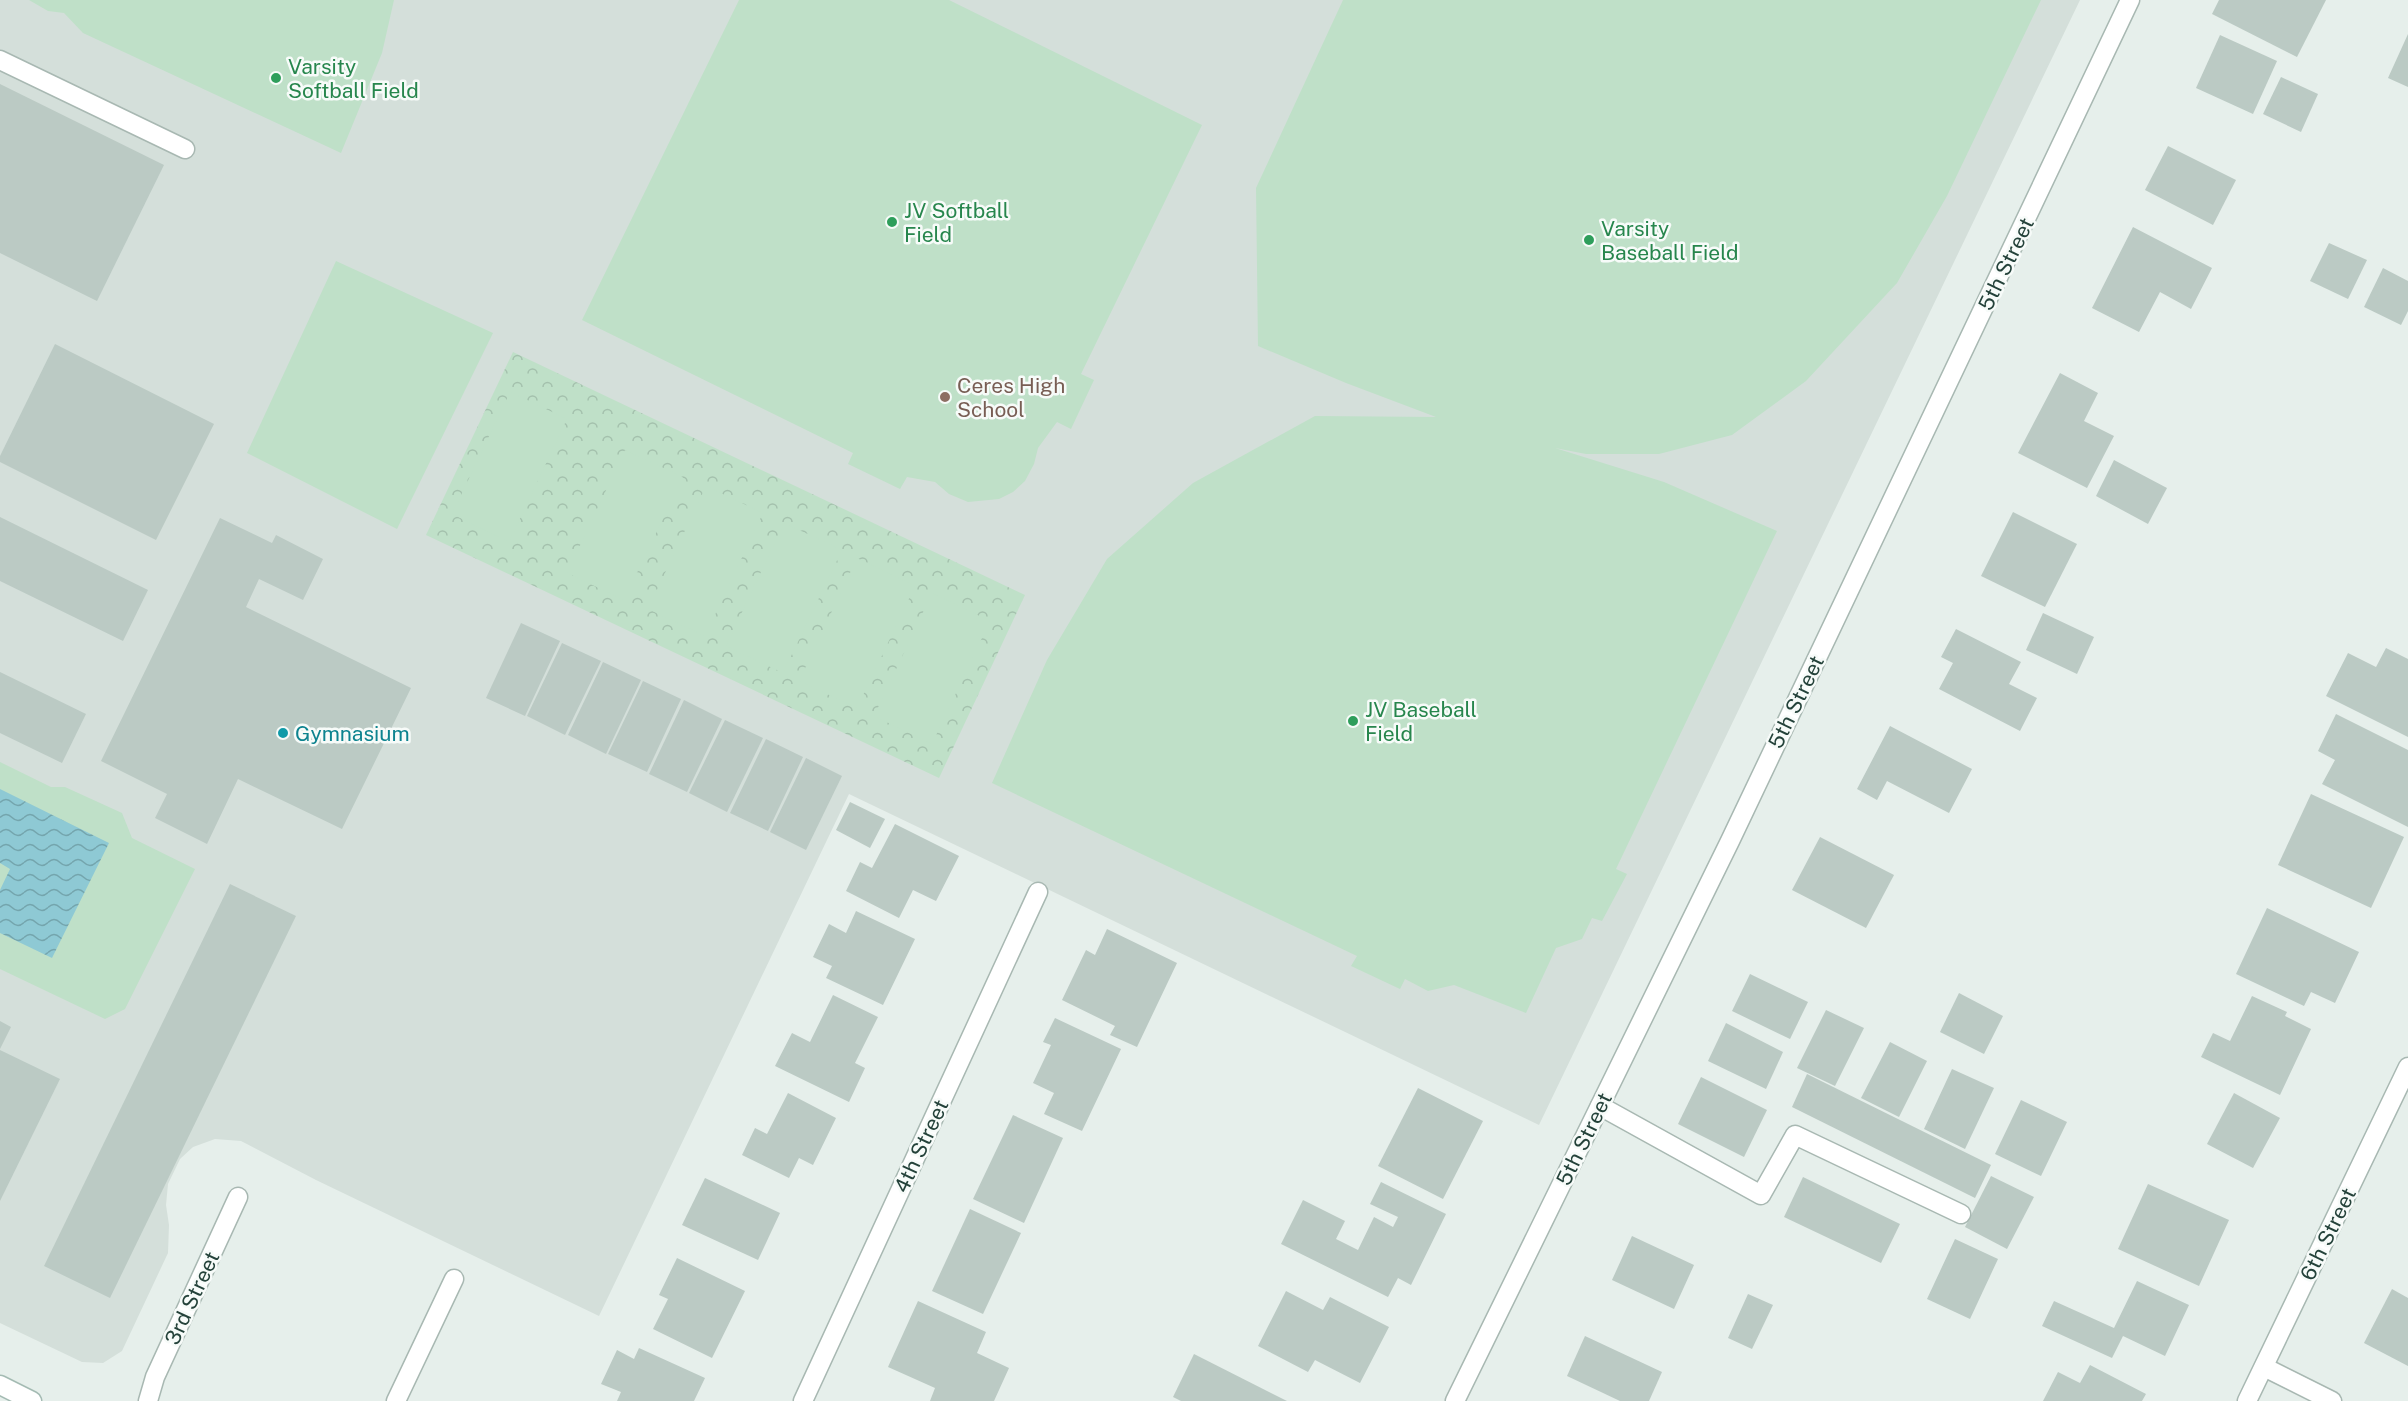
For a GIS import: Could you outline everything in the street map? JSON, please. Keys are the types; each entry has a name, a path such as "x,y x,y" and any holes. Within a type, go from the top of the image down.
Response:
{"street":[{"name":"5th Street","path":"1455,1401 1735,830 2130,0"},
{"path":"0,60 185,149"},
{"name":"4th Street","path":"803,1401 1038,892"},
{"name":"6th Street","path":"2247,1401 2408,1067"},
{"path":"1600,1106 1761,1195 1796,1135 1961,1214"},
{"name":"3rd Street","path":"148,1401 155,1377 238,1197"},
{"path":"396,1401 454,1279"},
{"path":"2264,1367 2332,1401"},
{"path":"0,1385 32,1401"}],"shaded area":[{"name":"Ceres High School","path":"0,0 2080,0 1539,1125 849,794 599,1316 316,1180 241,1141 215,1139 193,1147 180,1159 168,1184 166,1205 169,1225 168,1253 122,1351 103,1363 82,1362 0,1323"}],"green space":[{"name":"Varsity Softball Field","path":"29,0 394,0 382,53 341,153 83,33 64,13 48,11"},
{"name":"JV Softball Field","path":"739,0 949,0 1202,125 1081,374 1094,380 1071,429 1057,422 1038,448 1034,464 1025,481 1013,492 999,499 968,502 949,494 935,482 907,477 900,489 848,464 853,453 582,320"},
{"path":"1343,0 2041,0 1947,196 1897,283 1806,381 1732,435 1659,454 1586,454 1555,448 1664,482 1777,531 1616,869 1627,874 1602,921 1592,918 1582,939 1556,948 1526,1013 1454,985 1428,991 1405,979 1400,989 1351,966 1357,956 992,783 1047,660 1107,559 1193,483 1315,416 1436,417 1258,346 1256,188"},
{"path":"336,261 493,333 397,529 247,453"},
{"path":"513,352 1025,595 939,778 426,535"},
{"path":"510,392 567,419 509,542 452,514"},
{"path":"625,450 683,477 624,600 567,573"},
{"path":"706,486 763,513 705,636 648,609"},
{"path":"784,523 842,550 783,673 726,646"},
{"path":"857,558 915,586 857,708 799,681"},
{"path":"932,593 990,621 932,744 874,716"},
{"path":"0,762 51,787 65,787 122,813 132,838 195,869 125,1009 105,1019 0,969"}],"water":[{"path":"0,789 109,843 52,958 0,933 0,890 10,869 0,863"}],"building":[{"path":"2219,0 2326,0 2297,57 2212,14"},
{"path":"2408,34 2408,87 2388,78"},
{"path":"2220,35 2277,61 2253,114 2196,88"},
{"path":"2281,77 2318,94 2301,132 2263,114"},
{"path":"0,84 164,165 97,301 0,253"},
{"path":"2168,146 2236,180 2213,225 2145,190"},
{"path":"2133,227 2212,268 2191,309 2160,292 2139,332 2092,308"},
{"path":"2329,243 2367,260 2348,299 2310,281"},
{"path":"2383,268 2408,281 2408,311 2401,325 2364,307"},
{"path":"55,344 214,424 156,540 0,462 0,456"},
{"path":"2060,373 2098,393 2084,421 2114,436 2087,488 2018,453"},
{"path":"2114,460 2167,488 2148,524 2096,496"},
{"path":"2013,512 2077,544 2045,607 1981,576"},
{"path":"0,517 148,590 123,641 0,581"},
{"name":"Gymnasium","path":"220,518 272,543 276,535 323,559 303,600 259,579 246,607 411,688 342,829 238,779 207,844 155,818 167,794 101,761"},
{"path":"2043,613 2094,637 2077,674 2026,650"},
{"path":"521,623 560,641 525,716 486,698"},
{"path":"1956,629 2021,662 2009,684 2037,698 2020,731 1939,689 1953,663 1941,657"},
{"path":"562,643 601,661 565,735 527,716"},
{"path":"2386,648 2408,659 2408,737 2326,696 2348,653 2376,667"},
{"path":"603,662 641,680 606,754 568,735"},
{"path":"0,672 86,714 62,763 0,733"},
{"path":"643,681 681,699 647,772 608,754"},
{"path":"684,700 722,719 687,792 649,774"},
{"path":"2336,714 2408,750 2408,827 2322,784 2335,760 2318,751"},
{"path":"725,720 763,738 727,812 689,793"},
{"path":"1890,726 1972,769 1949,813 1887,781 1877,800 1857,789"},
{"path":"766,739 803,757 768,831 730,813"},
{"path":"806,758 842,776 806,850 770,832"},
{"path":"2311,794 2404,837 2371,908 2278,865"},
{"path":"850,802 885,819 870,848 836,830"},
{"path":"895,824 959,856 936,901 913,890 899,918 846,891 860,862 872,868"},
{"path":"1820,837 1894,875 1866,928 1792,890"},
{"path":"230,884 296,916 110,1298 44,1266"},
{"path":"2267,908 2359,952 2335,1003 2311,992 2304,1006 2236,974"},
{"path":"856,911 915,939 883,1005 826,978 832,966 813,957 829,924 846,933"},
{"path":"1107,929 1177,963 1137,1047 1110,1035 1115,1026 1062,1000 1086,950 1095,955"},
{"path":"1750,974 1808,1002 1790,1039 1732,1011"},
{"path":"1959,993 2003,1016 1984,1054 1940,1032"},
{"path":"833,995 878,1017 855,1063 865,1068 849,1102 775,1066 792,1033 810,1042"},
{"path":"2252,996 2287,1012 2285,1016 2311,1029 2280,1095 2201,1057 2213,1033 2230,1041"},
{"path":"1826,1010 1864,1028 1835,1086 1797,1068"},
{"path":"1055,1018 1121,1049 1082,1131 1044,1114 1054,1093 1033,1083 1051,1045 1043,1042"},
{"path":"0,1021 11,1027 0,1049"},
{"path":"1726,1023 1783,1052 1766,1089 1708,1061"},
{"path":"1890,1042 1927,1061 1899,1117 1861,1098"},
{"path":"0,1050 60,1079 0,1201"},
{"path":"1952,1069 1994,1088 1965,1149 1924,1129"},
{"path":"1807,1074 1991,1165 1975,1198 1792,1107"},
{"path":"1701,1077 1767,1110 1744,1157 1678,1124"},
{"path":"1418,1088 1483,1121 1443,1199 1378,1166"},
{"path":"788,1093 836,1118 813,1165 799,1158 789,1178 742,1155 755,1128 767,1134"},
{"path":"2234,1093 2280,1118 2253,1168 2207,1144"},
{"path":"2021,1100 2067,1122 2041,1176 1995,1154"},
{"path":"1013,1115 1063,1138 1024,1223 973,1199"},
{"path":"1991,1176 2034,1197 2007,1249 1965,1227"},
{"path":"1803,1177 1900,1224 1881,1263 1784,1217"},
{"path":"705,1178 780,1213 758,1260 682,1225"},
{"path":"1381,1182 1446,1214 1411,1285 1398,1278 1388,1297 1281,1244 1303,1200 1345,1221 1336,1239 1358,1250 1374,1217 1393,1227 1398,1217 1370,1204"},
{"path":"2148,1184 2229,1220 2199,1286 2118,1249"},
{"path":"970,1209 1021,1233 983,1314 932,1291"},
{"path":"1632,1236 1694,1265 1674,1309 1612,1280"},
{"path":"1955,1239 1998,1259 1970,1319 1927,1299"},
{"path":"677,1258 745,1291 712,1358 653,1329 668,1299 659,1295"},
{"path":"2137,1281 2189,1305 2165,1356 2123,1336 2112,1358 2042,1326 2054,1301 2114,1328"},
{"path":"2392,1289 2408,1298 2408,1366 2364,1343"},
{"path":"1286,1291 1323,1310 1330,1297 1389,1327 1360,1383 1315,1360 1308,1372 1258,1346"},
{"path":"1748,1294 1773,1305 1752,1349 1728,1338"},
{"path":"918,1301 986,1332 977,1353 1009,1368 994,1401 930,1401 935,1388 888,1367"},
{"path":"1585,1336 1662,1372 1649,1401 1620,1401 1567,1376"},
{"path":"639,1348 705,1378 694,1401 617,1401 621,1392 601,1384 617,1350 634,1359"},
{"path":"1194,1354 1287,1401 1181,1401 1173,1397"},
{"path":"2090,1365 2146,1394 2142,1401 2043,1401 2058,1372 2080,1383"}],"place":[{"name":"Varsity Softball Field","path":"276,78"},
{"name":"JV Softball Field","path":"892,222"},
{"name":"Varsity Baseball Field","path":"1589,240"},
{"name":"Ceres High School","path":"945,397"},
{"name":"JV Baseball Field","path":"1353,721"},
{"name":"Gymnasium","path":"283,733"}]}
